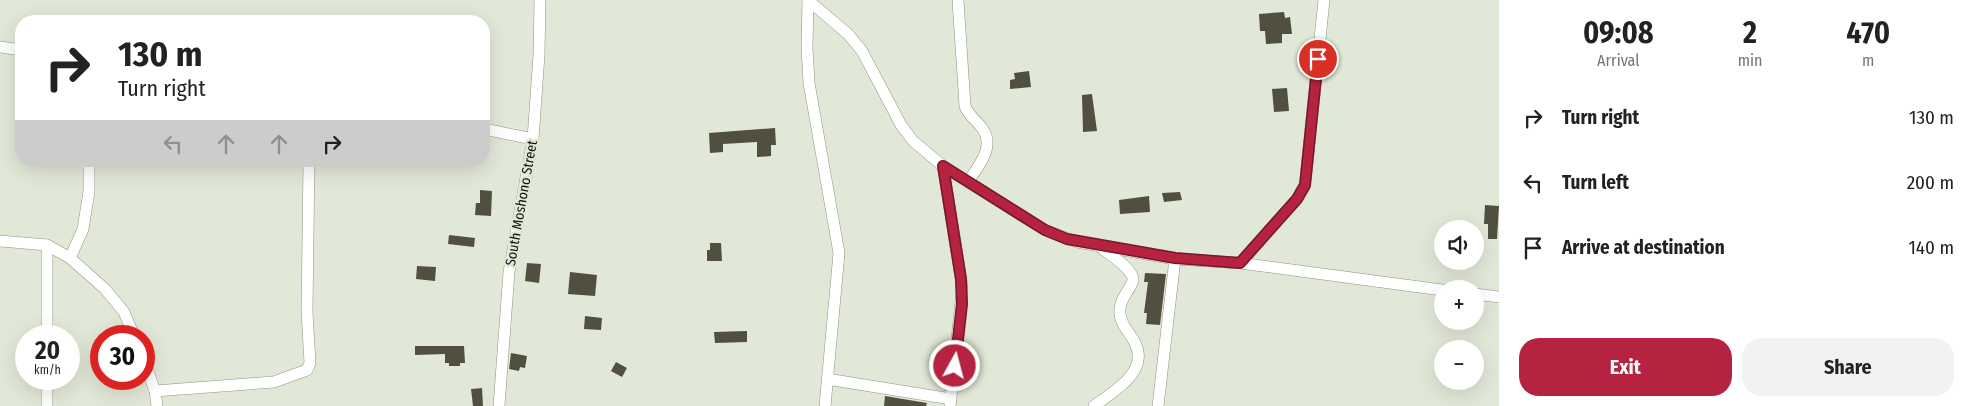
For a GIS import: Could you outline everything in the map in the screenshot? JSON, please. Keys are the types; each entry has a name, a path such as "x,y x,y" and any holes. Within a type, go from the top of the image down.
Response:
{"street":[{"name":"South Moshono Street","path":"499,406 509,272 533,138 539,64 540,0"},
{"path":"808,0 856,43 867,59 904,130 913,141 943,166 1045,230 1067,239 1175,258 1240,263 1434,289"},
{"path":"808,0 806,48 809,83 839,265 825,406"},
{"path":"958,0 965,106 984,132 987,142 984,156 968,182"},
{"path":"1240,263 1297,199 1305,185 1324,0"},
{"path":"0,47 15,49"},
{"path":"490,130 533,138"},
{"path":"827,379 951,402 962,292 943,166"},
{"path":"70,258 83,229 89,192 89,167"},
{"path":"157,406 155,391 274,382 307,370 310,363 307,312 310,167"},
{"path":"0,240 47,245 70,258 105,289 124,312 129,325"},
{"path":"47,245 47,325"},
{"path":"1094,406 1126,382 1136,368 1138,361 1137,346 1120,316 1122,300 1132,284 1133,277 1129,270 1100,246"},
{"path":"1158,406 1175,258"},
{"path":"1484,295 1499,297"},
{"path":"47,390 47,406"}],"building":[{"path":"1284,12 1285,18 1290,17 1292,34 1282,34 1282,43 1266,44 1265,31 1260,31 1259,14"},
{"path":"1029,71 1031,87 1010,89 1010,80 1015,79 1014,73"},
{"path":"1287,88 1289,111 1274,112 1272,89"},
{"path":"1092,94 1097,131 1083,132 1082,95"},
{"path":"775,128 776,145 771,145 771,156 757,157 757,142 723,144 723,152 710,153 709,133"},
{"path":"480,190 492,191 491,216 475,215 476,203 480,203"},
{"path":"1180,192 1182,200 1164,202 1162,193"},
{"path":"1149,196 1150,212 1120,214 1119,200"},
{"path":"1485,205 1499,206 1497,239 1488,239 1488,224 1484,224"},
{"path":"449,235 475,238 474,247 448,244"},
{"path":"710,243 721,243 722,261 707,261 707,250 710,250"},
{"path":"527,263 541,264 539,283 525,281"},
{"path":"417,266 436,267 435,281 416,279"},
{"path":"570,272 597,275 595,296 568,294"},
{"path":"1145,273 1166,274 1160,325 1146,324 1147,313 1144,313 1148,282 1144,282"},
{"path":"585,316 602,318 601,330 584,329"},
{"path":"747,331 747,342 715,343 714,332"},
{"path":"415,346 464,346 465,363 460,363 460,366 449,366 449,363 445,363 445,354 415,355"},
{"path":"511,353 527,356 525,368 520,367 519,371 509,369"},
{"path":"616,362 627,368 622,377 611,371"},
{"path":"482,388 483,406 473,406 471,389"},
{"path":"885,396 927,403 926,406 884,406"}],"route":[{"path":"955,366 962,304 961,279 943,166 1056,236 1078,242 1175,258 1240,263 1297,199 1305,185 1318,59"}]}
